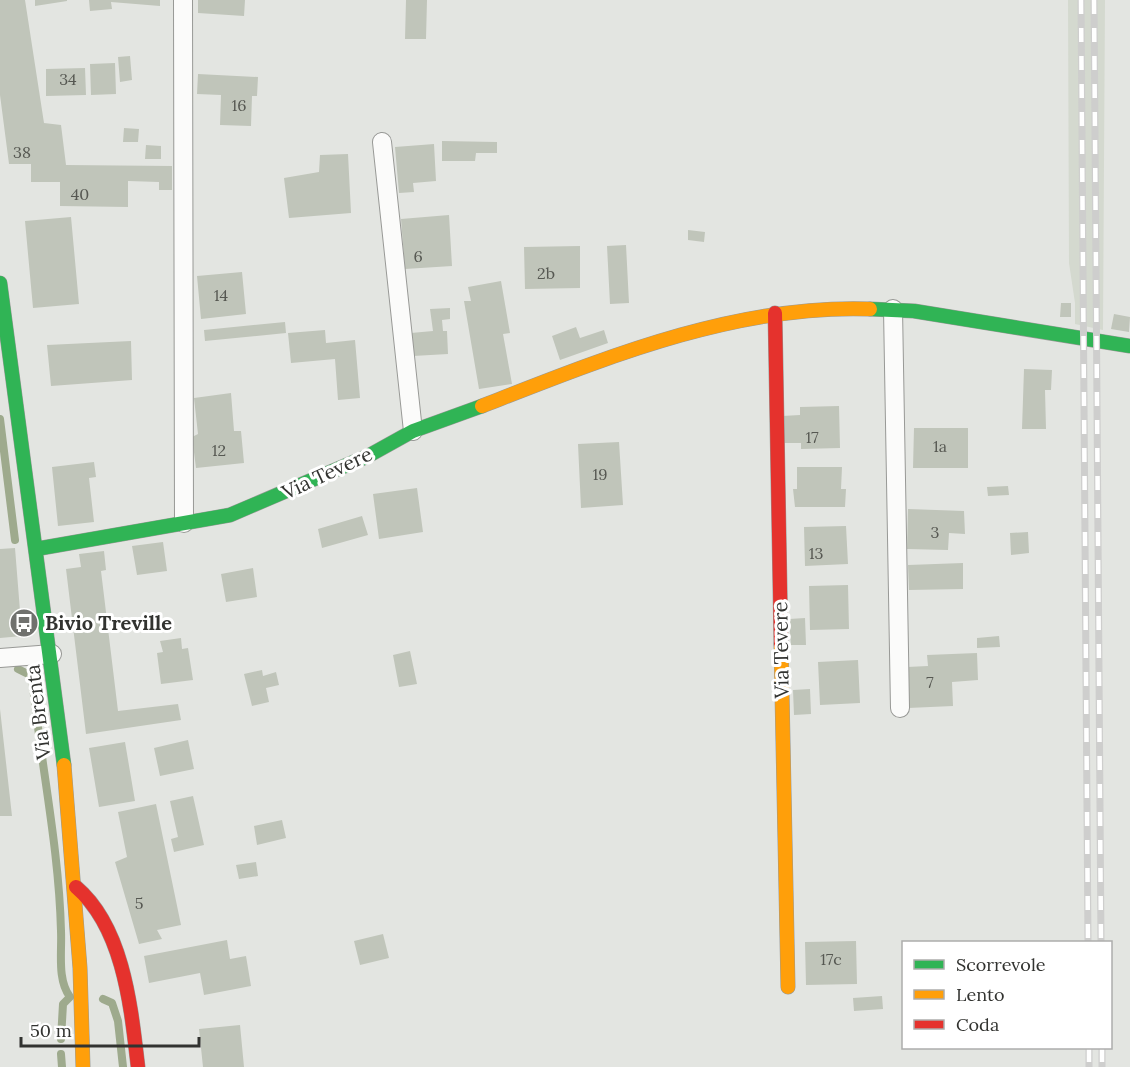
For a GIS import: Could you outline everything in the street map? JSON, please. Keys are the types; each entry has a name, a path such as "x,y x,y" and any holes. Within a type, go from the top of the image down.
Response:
{"street":[{"path":"183,0 184,523"},
{"path":"382,142 413,431"},
{"name":"Via Brenta","path":"0,283 52,654 76,887 83,1006 83,1067"},
{"name":"Via Tevere","path":"36,549 230,515 292,491 368,456 413,431 435,425 618,355 727,323 775,313 839,308 893,309 1130,346"},
{"path":"893,309 900,708"},
{"name":"Via Tevere","path":"775,313 789,987"},
{"path":"0,657 52,654"},
{"path":"76,887 90,897 114,949 125,987 138,1067"}],"shaded area":[{"path":"1068,0 1105,0 1103,330 1075,324 1075,303 1069,263"}],"building":[{"path":"0,0 25,0 44,123 61,125 66,165 172,166 172,190 159,190 159,182 128,181 128,207 60,206 60,182 31,182 31,164 9,164 0,95"},
{"path":"35,0 67,0 67,1 35,6"},
{"path":"89,0 160,0 160,6 111,2 112,9 90,11"},
{"path":"198,0 245,0 244,16 198,13"},
{"path":"406,0 427,0 426,39 405,39"},
{"path":"130,56 132,80 120,82 118,57"},
{"path":"115,63 116,94 91,95 90,64"},
{"path":"85,68 86,95 46,96 46,69"},
{"path":"198,74 258,77 257,96 252,96 251,126 220,125 221,95 197,94"},
{"path":"124,128 139,129 138,142 123,142"},
{"path":"442,141 497,142 497,153 476,153 475,161 442,161"},
{"path":"434,144 436,181 413,183 414,192 399,193 395,147"},
{"path":"146,145 161,146 161,159 145,159"},
{"path":"348,154 351,213 289,218 284,178 319,172 320,155"},
{"path":"449,215 452,266 405,269 401,219"},
{"path":"71,217 79,304 33,308 25,221"},
{"path":"688,230 705,232 704,242 688,240"},
{"path":"626,245 629,303 610,304 607,246"},
{"path":"580,246 580,288 525,289 524,247"},
{"path":"242,272 246,314 201,319 197,276"},
{"path":"501,281 510,333 503,334 512,384 479,389 464,301 471,301 468,287"},
{"path":"1061,303 1071,303 1071,317 1060,317"},
{"path":"450,308 450,319 442,320 443,331 447,331 448,354 413,356 411,333 433,331 430,309"},
{"path":"1114,314 1130,317 1129,332 1111,329"},
{"path":"285,322 286,333 205,341 204,330"},
{"path":"576,327 580,338 604,330 608,343 560,360 552,336"},
{"path":"325,330 326,343 355,340 360,398 338,400 335,359 291,363 288,333"},
{"path":"131,341 132,380 51,386 47,345"},
{"path":"1024,369 1052,370 1051,390 1045,390 1046,429 1022,429"},
{"path":"231,393 234,431 241,431 244,463 196,468 192,437 198,434 194,398"},
{"path":"839,406 840,448 801,449 801,443 782,443 782,416 800,415 800,407"},
{"path":"914,428 968,428 968,468 913,468"},
{"path":"619,442 623,505 581,508 578,444"},
{"path":"94,462 96,477 89,478 94,522 58,526 52,467"},
{"path":"797,467 842,467 841,489 846,489 845,507 795,507 793,489 797,489"},
{"path":"1008,486 1009,495 988,496 987,487"},
{"path":"417,488 423,532 379,539 373,494"},
{"path":"908,509 964,511 965,534 949,533 948,550 907,549"},
{"path":"362,516 368,535 322,548 318,529"},
{"path":"846,526 848,564 805,566 804,527"},
{"path":"1028,532 1029,553 1011,555 1010,533"},
{"path":"163,542 167,571 137,575 132,546"},
{"path":"15,548 22,636 0,638 0,549"},
{"path":"104,551 106,570 101,571 118,711 178,704 181,720 86,734 66,569 81,567 79,554"},
{"path":"963,563 963,589 909,590 908,565"},
{"path":"253,568 257,597 226,602 221,574"},
{"path":"848,585 849,629 810,630 809,586"},
{"path":"805,618 806,645 791,645 789,619"},
{"path":"999,636 1000,647 977,648 977,638"},
{"path":"181,638 182,649 188,648 193,680 161,684 157,653 163,652 160,641"},
{"path":"410,651 417,684 399,687 393,655"},
{"path":"977,653 978,680 952,682 953,706 908,708 907,667 928,666 927,655"},
{"path":"858,660 860,703 820,705 818,662"},
{"path":"262,670 263,676 276,672 279,685 266,688 269,702 252,706 244,674"},
{"path":"810,689 811,714 794,715 793,690"},
{"path":"0,709 12,816 0,816"},
{"path":"188,740 194,769 160,776 154,748"},
{"path":"125,742 135,801 99,807 89,748"},
{"path":"193,796 204,845 174,852 171,839 178,837 170,801"},
{"path":"156,804 181,925 157,930 162,939 139,944 115,862 127,857 118,812"},
{"path":"282,820 286,838 257,845 254,826"},
{"path":"256,862 258,876 239,879 236,865"},
{"path":"383,934 389,958 360,965 354,941"},
{"path":"227,940 230,959 246,956 251,986 204,995 200,973 149,983 144,956"},
{"path":"856,941 857,984 806,985 805,942"},
{"path":"882,996 883,1009 854,1011 853,998"},
{"path":"240,1025 244,1067 203,1067 199,1029"}],"waterway":[{"path":"0,419 15,540"},
{"path":"18,669 32,676 57,867 61,966 63,982 70,997 63,1004 61,1039"},
{"path":"103,999 112,1003 118,1021 123,1067"},
{"path":"61,1054 62,1067"}],"railway":[{"path":"1081,0 1088,941"},
{"path":"1094,0 1101,941"},
{"path":"1089,1049 1089,1067"},
{"path":"1102,1049 1102,1067"}],"traffic: fast":[{"path":"0,283 64,765"},
{"path":"870,309 914,311 1130,346"},
{"path":"36,549 230,515 368,456 413,431 482,406"}],"traffic: slow":[{"path":"482,406 623,353 721,325 770,315 820,310 870,309"},
{"path":"781,644 788,987"},
{"path":"64,765 80,968 83,1067"}],"traffic: jam":[{"path":"775,313 781,644"},
{"path":"76,887 92,904 115,946 128,995 138,1067"}],"place":[{"name":"Bivio Treville","path":"24,623"}]}
